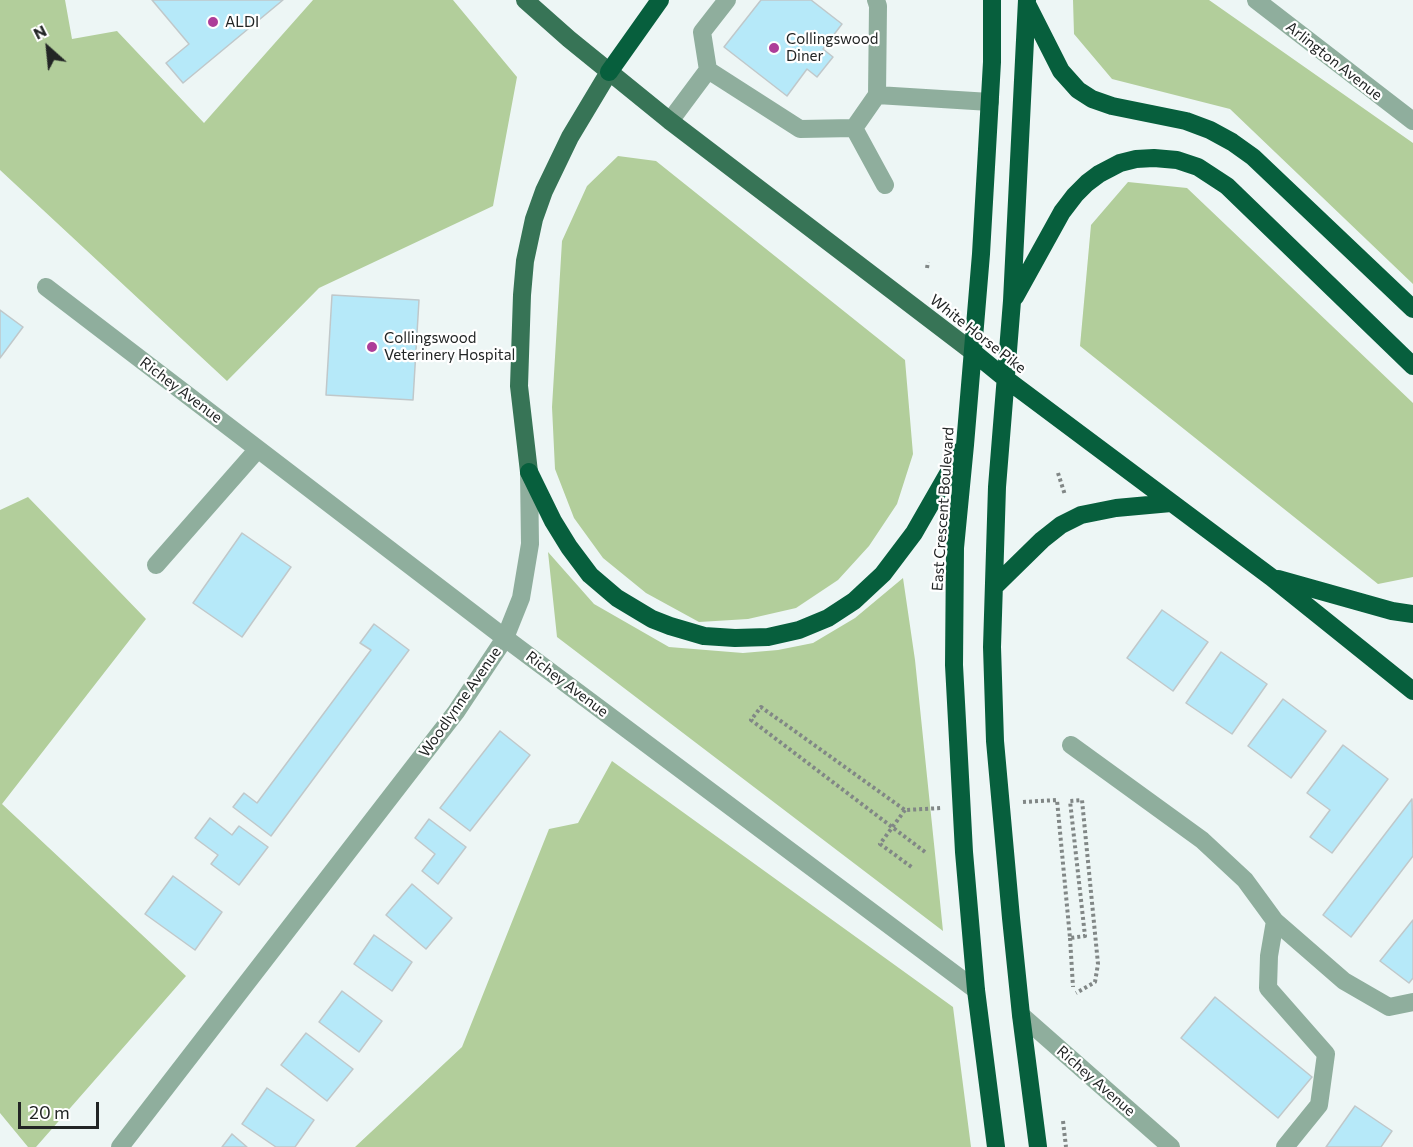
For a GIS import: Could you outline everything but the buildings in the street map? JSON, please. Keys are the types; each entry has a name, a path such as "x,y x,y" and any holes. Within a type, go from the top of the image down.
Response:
{"highway":[{"path":"609,72 660,0"},
{"name":"East Crescent Boulevard","path":"992,0 992,62 981,254 955,548 954,665 964,852 976,990 996,1147"},
{"path":"1027,2 1012,301 996,487 992,647 995,741 1021,1015 1038,1147"},
{"path":"1027,2 1061,71 1078,90 1092,99 1112,105 1186,121 1210,129 1232,141 1253,156 1413,309"},
{"path":"1012,301 1062,212 1087,183 1120,163 1154,158 1177,160 1198,167 1227,186 1413,366"},
{"name":"White Horse Pike","path":"973,352 1271,577 1413,691"},
{"path":"529,472 553,521 569,547 590,575 617,598 652,619 704,636 768,637 799,630 828,618 854,602 883,574 914,533 965,445"},
{"path":"994,587 1060,525 1081,515 1116,508 1171,503"},
{"path":"1271,577 1392,611 1413,614"}],"main road":[{"name":"White Horse Pike","path":"525,0 670,121 973,352"},
{"name":"Woodlynne Avenue","path":"529,472 519,386 525,261 534,219 544,191 570,137 609,72"}],"street":[{"path":"670,121 708,70 702,32 727,0"},
{"path":"854,128 877,95 878,6 876,0"},
{"name":"Arlington Avenue","path":"1256,0 1413,121"},
{"path":"708,70 800,129 854,128"},
{"path":"877,95 990,102"},
{"path":"854,128 885,185"},
{"name":"Richey Avenue","path":"46,287 505,638 976,990"},
{"path":"156,566 258,449"},
{"name":"Woodlynne Avenue","path":"120,1147 456,712 505,638 521,598 530,544 529,472"},
{"path":"1071,746 1202,840 1245,880 1275,921 1344,981 1389,1008 1413,1002"},
{"path":"1275,921 1269,956 1268,988 1326,1054 1319,1105 1285,1147"},
{"name":"Richey Avenue","path":"1021,1015 1171,1147"}],"path":[{"path":"1058,472 1065,495"},
{"path":"913,868 880,844 905,810 761,707 751,720 925,852"},
{"path":"1057,800 1071,938 1073,987"},
{"path":"1071,938 1085,936 1070,801 1082,800 1098,964 1095,982 1076,993"},
{"path":"1063,1121 1066,1147"}],"green space":[{"path":"0,0 65,0 72,39 117,31 204,123 313,0 453,0 517,77 493,206 319,288 227,381 0,170"},
{"path":"1073,0 1209,0 1413,143 1413,284 1230,109 1112,79 1074,34"},
{"path":"618,156 656,161 905,360 913,454 897,504 869,546 838,580 796,608 748,619 699,622 646,593 603,558 574,518 555,469 552,407 562,241 587,186"},
{"path":"1128,182 1187,188 1413,403 1413,577 1378,584 1080,346 1091,225"},
{"path":"28,497 146,619 2,804 186,976 36,1147 28,1147 0,1113 0,510"},
{"path":"548,552 594,604 669,647 743,653 778,650 813,643 855,618 903,578 915,660 943,931 557,637"},
{"path":"612,761 953,1007 971,1147 355,1147 462,1047 549,829 578,823"}],"place":[{"name":"ALDI","path":"213,22"},
{"name":"Collingswood Diner","path":"774,48"},
{"name":"Collingswood Veterinery Hospital","path":"372,347"}]}
